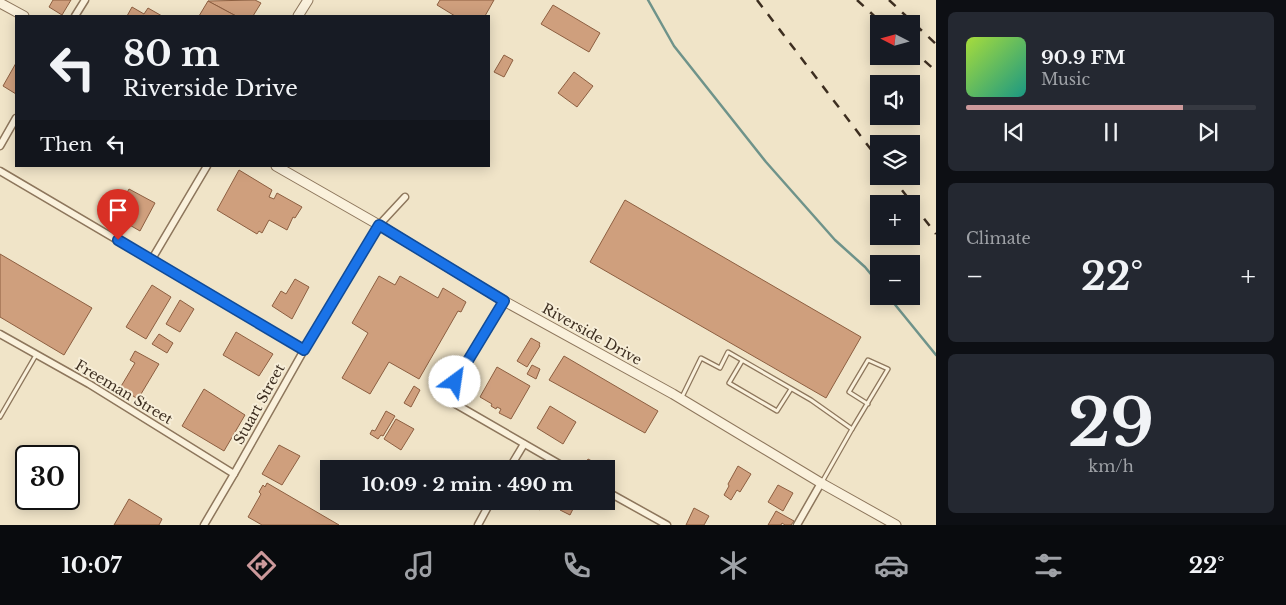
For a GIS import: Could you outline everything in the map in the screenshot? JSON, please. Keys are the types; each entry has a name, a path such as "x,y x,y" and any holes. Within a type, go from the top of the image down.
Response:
{"street":[{"path":"76,15 85,0"},
{"path":"299,15 308,0"},
{"path":"0,3 22,15"},
{"path":"0,146 15,120"},
{"path":"152,259 206,167"},
{"name":"Riverside Drive","path":"278,167 379,225 504,301 681,399 821,484 896,525"},
{"path":"0,171 304,350"},
{"name":"Stuart Street","path":"204,525 304,350 379,225 405,197"},
{"path":"504,301 445,398 552,460"},
{"name":"Freeman Street","path":"0,334 89,384 234,474"},
{"path":"514,460 524,444"},
{"path":"796,525 821,484"},
{"path":"615,496 667,525"},
{"path":"478,525 486,510"}],"lane":[{"path":"681,399 701,358 720,368 728,352 811,400 852,430"},
{"path":"0,416 36,355"},
{"path":"821,484 852,430 868,404 888,369 868,360 849,392 868,404"},
{"path":"742,361 730,383 778,411 790,389"}],"building":[{"path":"53,0 71,0 62,15 49,7"},
{"path":"255,0 261,3 254,15 234,15 208,1"},
{"path":"440,0 494,0 486,15 453,15 437,5"},
{"path":"208,1 234,15 200,15"},
{"path":"553,5 600,33 589,52 541,24"},
{"path":"132,7 144,14 148,8 160,15 128,15"},
{"path":"504,55 513,60 504,77 494,72"},
{"path":"15,65 15,93 3,86"},
{"path":"574,72 593,86 577,107 558,93"},
{"path":"239,170 272,190 269,197 274,199 277,193 302,207 295,218 293,217 287,230 269,220 262,233 259,231 257,234 217,210"},
{"path":"129,189 155,203 140,231 114,216"},
{"path":"625,200 861,337 826,398 590,262"},
{"path":"0,254 92,308 64,355 0,317"},
{"path":"379,276 395,285 400,276 438,298 443,288 466,302 461,312 458,311 419,379 389,362 370,394 342,378 368,333 352,323"},
{"path":"295,279 309,287 292,319 272,306 281,291 286,294"},
{"path":"152,285 171,297 146,339 126,327"},
{"path":"180,300 194,309 180,332 166,324"},
{"path":"236,332 273,354 259,376 223,355"},
{"path":"159,334 173,343 167,353 152,344"},
{"path":"531,338 540,343 540,346 527,367 517,361"},
{"path":"135,351 159,364 138,399 120,388 135,363 130,360"},
{"path":"564,356 658,411 645,433 549,380"},
{"path":"532,365 540,369 536,379 527,374"},
{"path":"497,367 530,386 511,419 499,413 501,409 497,407 496,409 491,406 492,404 480,397"},
{"path":"414,386 420,390 411,407 404,403"},
{"path":"204,389 245,415 224,451 182,426"},
{"path":"550,406 576,422 563,444 537,428"},
{"path":"386,411 395,416 383,436 381,435 378,439 370,434 372,430 375,431"},
{"path":"396,419 414,429 401,450 384,439"},
{"path":"279,445 300,456 282,485 262,474"},
{"path":"738,466 751,474 740,492 737,490 731,500 724,495"},
{"path":"267,483 339,525 262,525 248,517 261,494 259,492 263,485 265,487"},
{"path":"778,485 793,493 783,511 768,502"},
{"path":"129,499 162,519 159,525 114,525"},
{"path":"694,508 709,516 704,525 686,525"},
{"path":"560,510 572,510 570,515"},
{"path":"776,511 794,521 791,525 782,523 781,525 768,525"}],"waterway":[{"path":"648,0 674,46 766,162 835,240 870,273"},
{"path":"895,305 936,355"}],"railway":[{"path":"757,0 870,148"},
{"path":"857,0 873,15"},
{"path":"889,0 936,44"},
{"path":"920,57 936,71"},
{"path":"898,185 936,234"}],"route":[{"path":"118,240 304,350 379,225 504,301 455,382"}]}
